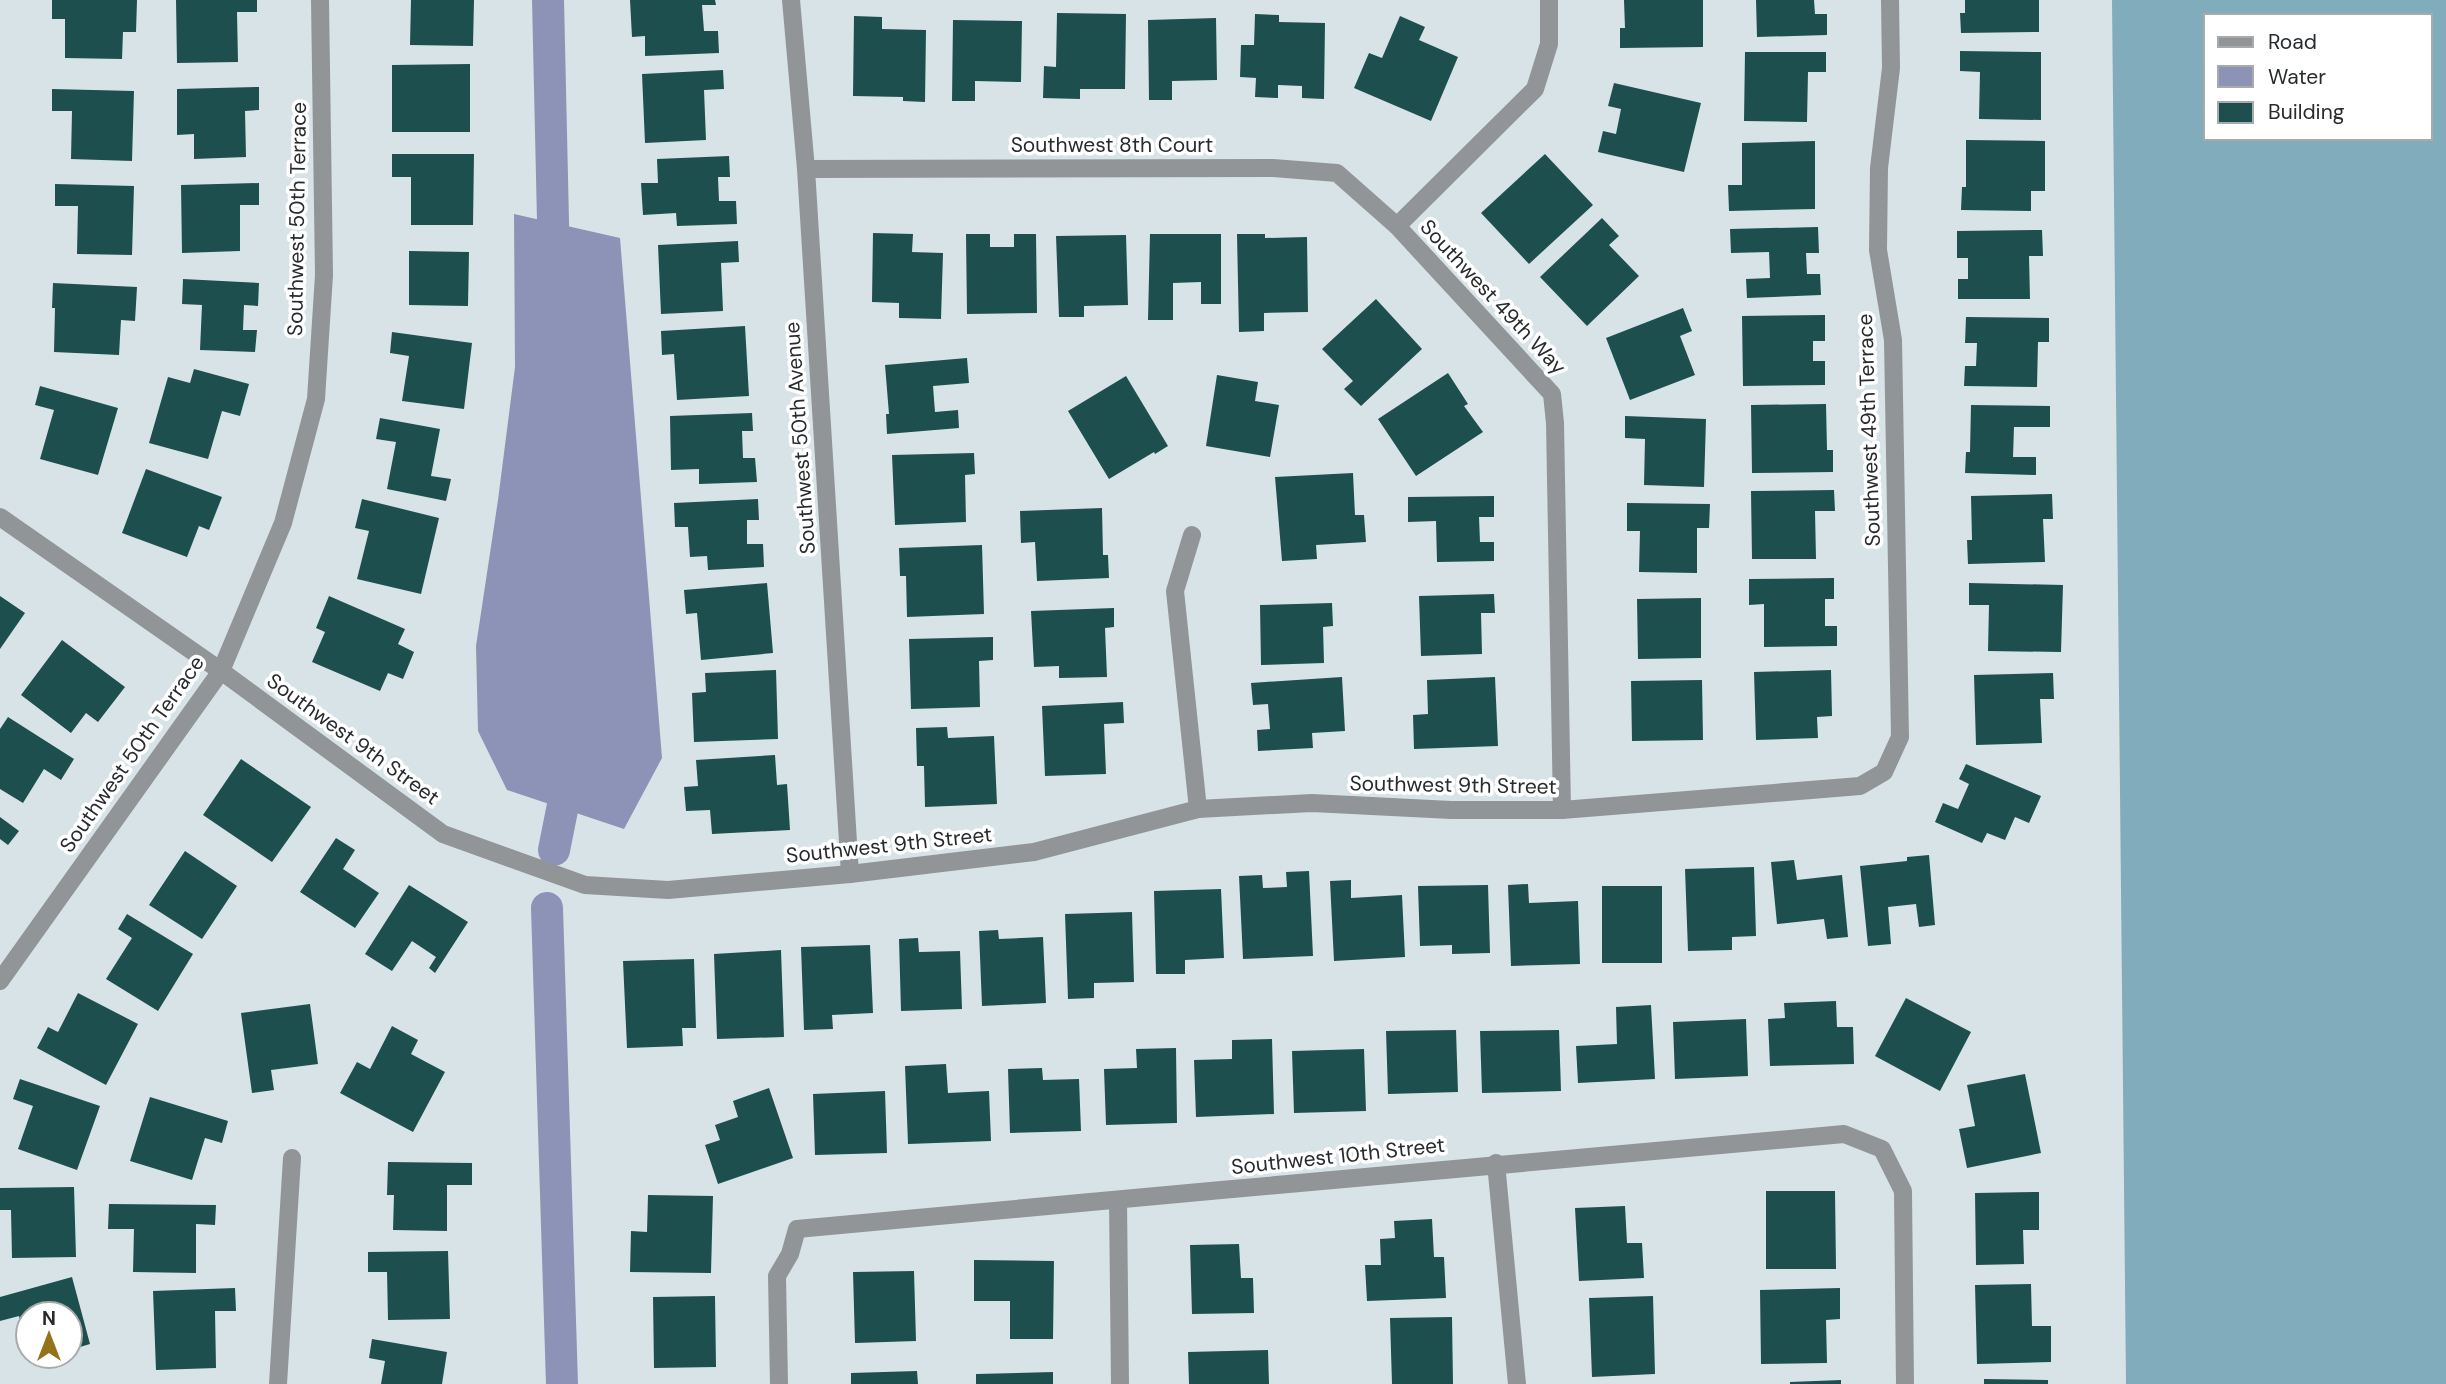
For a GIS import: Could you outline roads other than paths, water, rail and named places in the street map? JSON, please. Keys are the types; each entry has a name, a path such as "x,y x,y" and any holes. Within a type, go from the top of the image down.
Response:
{"street":[{"name":"Southwest 50th Terrace","path":"0,981 221,671 283,523 316,399 324,275 320,0"},
{"name":"Southwest 50th Avenue","path":"791,0 806,169 850,874"},
{"name":"Southwest 49th Way","path":"1549,0 1549,44 1535,89 1397,226 1552,394 1555,423 1562,810"},
{"name":"Southwest 49th Terrace","path":"1884,772 1900,737 1893,340 1878,250 1879,168 1891,68 1890,0"},
{"name":"Southwest 8th Court","path":"806,169 1273,168 1337,173 1397,226"},
{"name":"Southwest 9th Street","path":"0,516 221,671 443,834 585,885 668,890 850,874 1034,852 1198,809 1312,803 1451,810 1562,810 1860,786 1884,772"},
{"path":"1192,535 1175,591 1198,809"},
{"name":"Southwest 10th Street","path":"779,1384 777,1276 790,1254 797,1229 1496,1163 1844,1134 1882,1149 1903,1191 1905,1384"},
{"path":"278,1384 292,1158"},
{"path":"1496,1163 1517,1384"},
{"path":"1118,1200 1120,1384"}],"water":[{"path":"514,214 620,238 662,758 624,829 507,790 478,731 476,646 515,367"}],"waterway":[{"path":"548,0 554,265"},
{"path":"554,850 567,785 567,768"},
{"path":"547,908 562,1384"}]}
